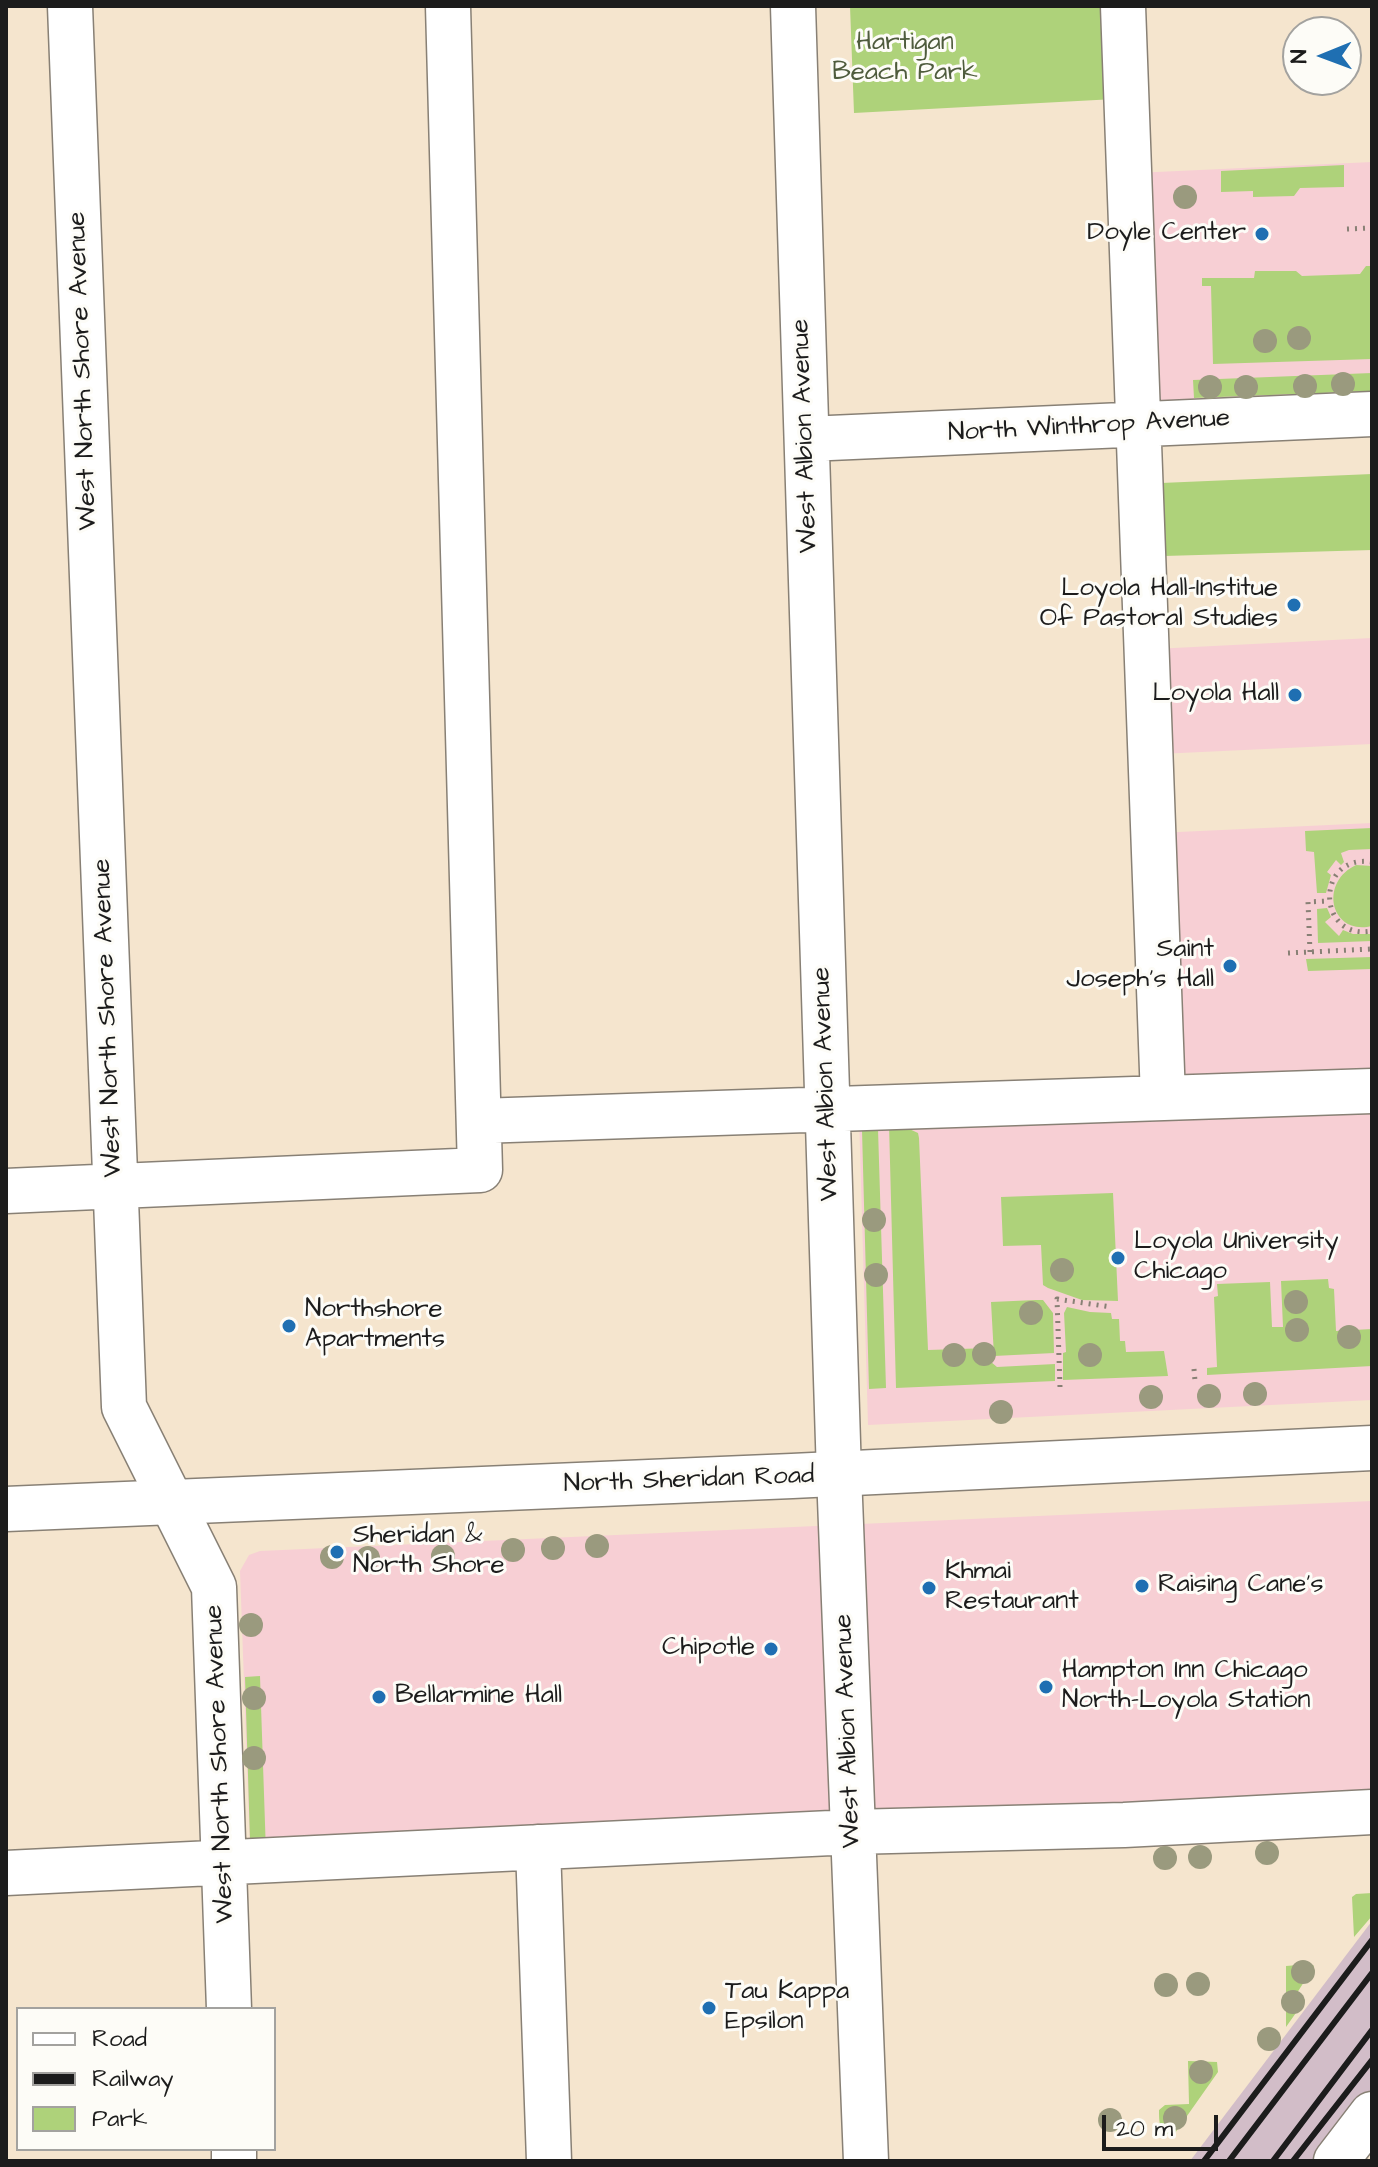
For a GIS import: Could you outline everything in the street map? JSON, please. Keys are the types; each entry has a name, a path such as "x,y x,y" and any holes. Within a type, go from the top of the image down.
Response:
{"street":[{"name":"West North Shore Avenue","path":"70,6 124,1407 214,1587 229,2007"},
{"path":"6,1191 480,1170 448,6"},
{"name":"West Albion Avenue","path":"793,6 839,1474 866,2161"},
{"path":"1123,6 1163,1098"},
{"name":"North Winthrop Avenue","path":"807,439 1372,414"},
{"path":"479,1121 1372,1091"},
{"name":"North Sheridan Road","path":"6,1509 1372,1448"},
{"path":"6,1873 852,1832 1124,1825 1372,1812"},
{"path":"538,1847 549,2161"},
{"path":"1336,2161 1372,2114"}],"path":[{"path":"1347,229 1372,228"},
{"path":"1372,862 1356,861 1345,866 1331,884 1329,901 1336,918 1344,926 1355,931 1372,931"},
{"path":"1310,952 1308,902 1329,901"},
{"path":"1288,953 1372,949"},
{"path":"1060,1387 1057,1299 1111,1307"},
{"path":"1194,1369 1195,1381"}],"shaded area":[{"path":"1372,162 1372,404 1144,412 1135,173"},
{"path":"1372,638 1372,744 1159,754 1154,649"},
{"name":"Loyola University Chicago","path":"1372,823 1372,1400 868,1425 859,1115 1168,1103 1157,833"},
{"path":"1372,1501 1372,1812 250,1849 240,1571 249,1555 260,1551"},
{"path":"1372,1921 1372,2088 1316,2161 1190,2161"}],"green space":[{"name":"Hartigan Beach Park","path":"850,6 1112,6 1115,99 854,113"},
{"path":"1344,165 1344,187 1300,188 1294,196 1253,197 1253,191 1221,192 1221,171"},
{"path":"1366,266 1372,266 1372,359 1213,364 1211,286 1202,286 1202,278 1254,278 1255,271 1296,271 1302,276 1360,274"},
{"path":"1372,373 1372,391 1194,398 1193,380"},
{"path":"1372,474 1372,550 1164,556 1161,483"},
{"path":"1372,828 1372,849 1341,853 1344,862 1341,865 1336,860 1327,872 1331,875 1326,893 1317,893 1314,852 1306,851 1305,831"},
{"path":"1356,865 1372,866 1372,926 1358,927 1347,923 1334,906 1337,884 1344,873"},
{"path":"1327,908 1331,917 1325,922 1339,936 1343,930 1353,934 1372,934 1372,941 1318,943 1317,909"},
{"path":"1372,957 1372,969 1308,971 1306,959"},
{"path":"892,1121 918,1133 919,1138 928,1350 990,1348 991,1362 997,1367 1055,1364 1055,1381 896,1388 889,1124"},
{"path":"878,1129 886,1388 869,1389 862,1130"},
{"path":"1113,1193 1118,1301 1082,1300 1048,1288 1043,1285 1041,1245 1003,1246 1001,1197"},
{"path":"1328,1279 1329,1288 1334,1289 1336,1331 1372,1329 1372,1366 1207,1375 1207,1368 1217,1367 1214,1297 1218,1296 1217,1284 1270,1282 1272,1327 1283,1327 1281,1281"},
{"path":"1043,1300 1053,1313 1054,1353 994,1356 991,1302"},
{"path":"1067,1307 1111,1313 1112,1319 1119,1319 1120,1341 1125,1341 1126,1352 1164,1351 1168,1376 1063,1380 1063,1353 1066,1352 1064,1313"},
{"path":"260,1676 266,1853 250,1841 245,1677"},
{"path":"1372,1893 1372,1916 1354,1937 1352,1897"},
{"path":"1286,1966 1314,1966 1297,1993 1305,2000 1286,2027"},
{"path":"1188,2061 1217,2062 1218,2072 1175,2133 1166,2133 1161,2128 1159,2110 1165,2105 1189,2104"}],"railway":[{"path":"1204,2161 1372,1940"},
{"path":"1229,2161 1372,1973"},
{"path":"1273,2161 1372,2030"},
{"path":"1293,2161 1372,2060"}],"place":[{"name":"Doyle Center","path":"1262,234"},
{"name":"Loyola Hall-Institue Of Pastoral Studies","path":"1294,605"},
{"name":"Loyola Hall","path":"1295,695"},
{"name":"Saint Joseph's Hall","path":"1230,966"},
{"name":"Loyola University Chicago","path":"1118,1258"},
{"name":"Northshore Apartments","path":"289,1326"},
{"name":"Sheridan & North Shore","path":"337,1552"},
{"name":"Raising Cane's","path":"1142,1586"},
{"name":"Khmai Restaurant","path":"929,1588"},
{"name":"Chipotle","path":"771,1649"},
{"name":"Hampton Inn Chicago North-Loyola Station","path":"1046,1687"},
{"name":"Bellarmine Hall","path":"379,1697"},
{"name":"Tau Kappa Epsilon","path":"709,2008"}]}
